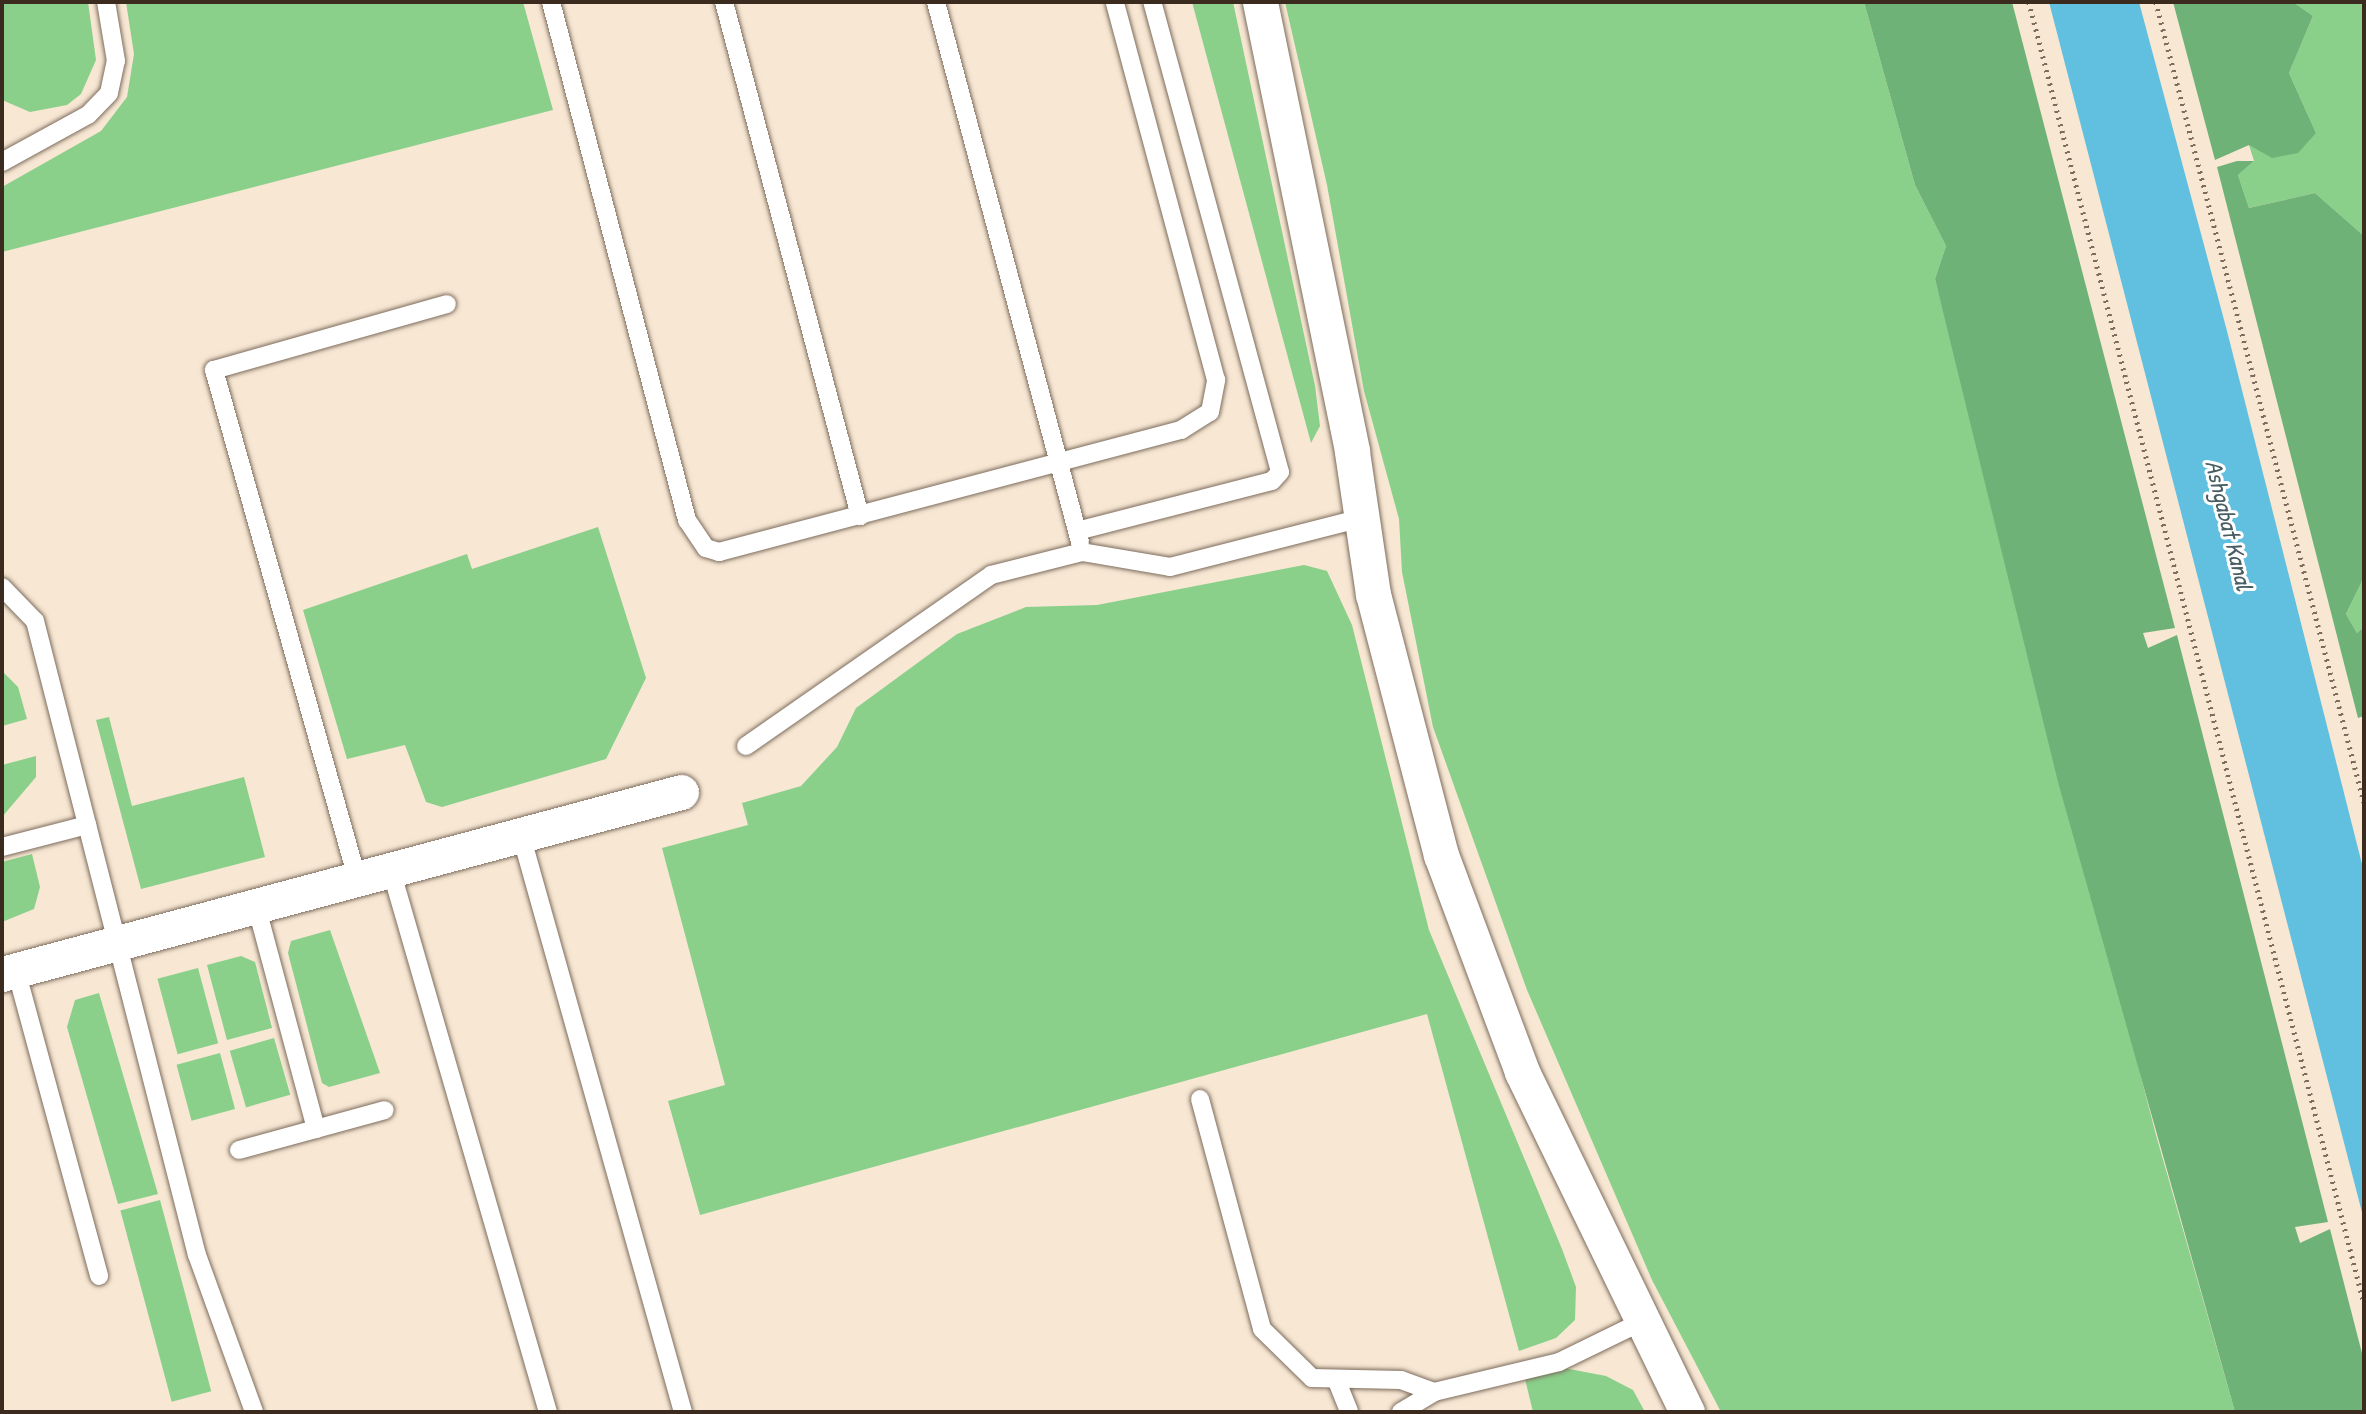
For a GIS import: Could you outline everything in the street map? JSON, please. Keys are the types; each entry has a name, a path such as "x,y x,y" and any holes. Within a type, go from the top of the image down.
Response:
{"street":[{"path":"1260,2 1406,731 1474,955 1641,1322 1687,1412"},
{"path":"9,972 681,792"}],"lane":[{"path":"2,162 88,115 109,93 116,61 106,2"},
{"path":"551,2 695,538 719,552 1181,430 1210,412 1216,380 1115,2"},
{"path":"724,2 860,516"},
{"path":"936,2 1082,552"},
{"path":"1077,531 1272,481 1280,472 1152,2"},
{"path":"447,304 214,370 548,1412"},
{"path":"746,746 990,575 1082,552 1170,567 1362,518"},
{"path":"2,587 35,621 197,1255 254,1412"},
{"path":"2,847 87,825"},
{"path":"521,835 683,1412"},
{"path":"256,905 316,1129"},
{"path":"9,972 99,1276"},
{"path":"1200,1099 1262,1329 1291,1364 1311,1378 1401,1380 1434,1392"},
{"path":"239,1150 385,1110"},
{"path":"1401,1412 1434,1392 1559,1362 1641,1322"},
{"path":"1336,1379 1349,1412"}],"path":[{"path":"2029,2 2364,1303"},
{"path":"2156,2 2364,802"}],"green space":[{"path":"2,2 88,2 96,60 81,94 67,105 30,112 2,100"},
{"path":"126,2 523,2 553,110 2,252 2,187 101,131 127,97 134,54"},
{"path":"1192,2 1233,2 1315,386 1320,426 1311,443"},
{"path":"1285,2 1864,2 1915,185 1946,246 1935,279 2156,1135 2235,1412 1721,1412 1652,1280 1527,990 1433,727 1402,572 1399,519 1364,391 1327,185"},
{"path":"1864,2 2012,2 2175,628 2143,633 2148,648 2177,635 2328,1222 2295,1227 2300,1243 2330,1229 2364,1361 2364,1412 2235,1412 2058,782 1935,279 1946,246 1915,185"},
{"path":"2173,2 2293,2 2313,16 2289,73 2316,133 2298,153 2272,158 2249,145 2215,160"},
{"path":"2293,2 2364,2 2364,236 2315,193 2249,208 2238,175 2254,161 2249,145 2316,133 2289,73 2313,16"},
{"path":"2237,161 2254,161 2238,175 2249,208 2315,193 2364,236 2364,577 2346,614 2357,633 2364,627 2364,716 2358,718 2217,167"},
{"path":"598,527 646,678 606,759 442,807 426,802 405,745 347,759 303,610 467,554 472,569"},
{"path":"1304,565 1327,571 1352,625 1429,930 1562,1249 1576,1287 1575,1320 1556,1338 1519,1351 1427,1014 700,1215 668,1101 725,1085 662,848 748,825 742,803 801,786 837,747 856,708 957,634 1026,607 1097,605"},
{"path":"2364,577 2364,627 2357,633 2346,614"},
{"path":"2,671 18,687 27,719 2,726"},
{"path":"109,717 132,806 244,777 265,857 141,889 96,720"},
{"path":"36,756 36,777 2,817 2,765"},
{"path":"32,854 40,887 34,909 2,922 2,862"},
{"path":"330,930 380,1073 329,1087 322,1083 288,953 291,941"},
{"path":"241,956 255,962 272,1028 227,1040 207,965"},
{"path":"198,968 218,1043 178,1054 157,979"},
{"path":"99,993 158,1194 118,1204 67,1027 75,1000"},
{"path":"274,1038 290,1095 246,1107 230,1051"},
{"path":"220,1053 235,1109 192,1121 177,1065"},
{"path":"160,1200 211,1391 172,1402 120,1211"},
{"path":"1564,1368 1606,1376 1633,1390 1645,1412 1533,1412 1525,1379"}],"water":[{"name":"Ashgabat Kanal","path":"2049,2 2139,2 2227,331 2364,872 2364,1220"}]}
